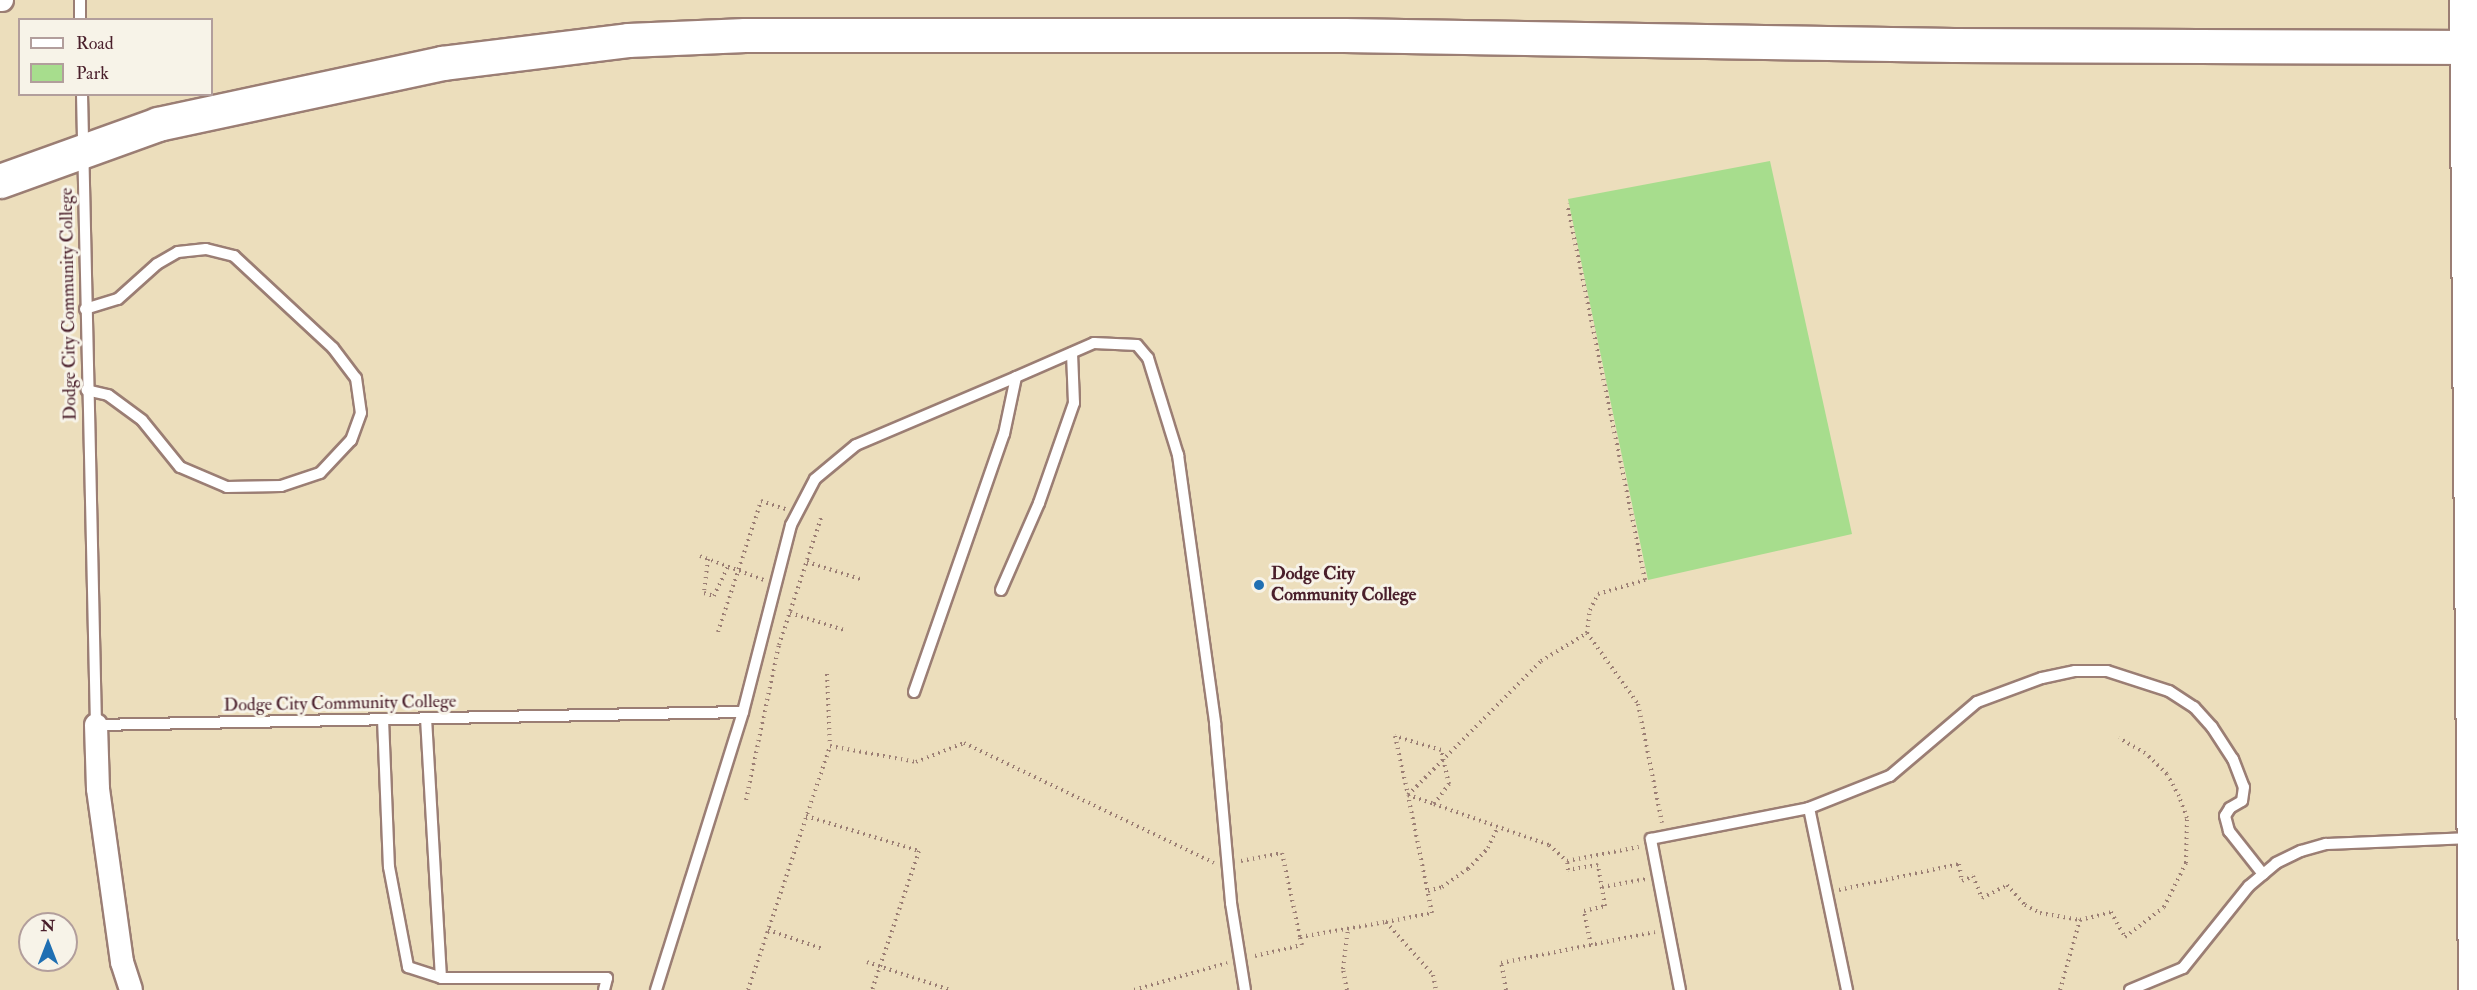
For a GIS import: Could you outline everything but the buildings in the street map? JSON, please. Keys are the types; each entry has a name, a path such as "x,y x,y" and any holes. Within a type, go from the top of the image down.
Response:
{"highway":[{"path":"0,181 158,124 442,63 628,40 746,35 1344,35 1954,45 2472,47"}],"main road":[{"path":"2466,0 2472,47 2474,786 2472,838 2475,879 2475,990"}],"street":[{"path":"96,725 98,789 122,962 131,990"}],"lane":[{"path":"80,0 80,18"},
{"name":"Dodge City Community College","path":"82,96 96,725 743,712"},
{"path":"85,309 118,300 157,264 178,252 206,249 234,255 333,348 356,378 361,413 351,440 320,473 281,486 227,488 180,467 142,420 108,395 87,390"},
{"path":"656,990 743,712 775,584 797,513 815,479 856,444 1094,344 1137,345 1148,358 1178,455 1215,723 1228,864 1245,990"},
{"path":"1001,590 1039,503 1074,404 1072,353"},
{"path":"914,692 1004,434 1016,377"},
{"path":"1680,990 1651,838 1809,808 1890,776 1977,702 2042,678 2075,671 2107,671 2169,691 2194,707 2212,727 2233,759 2244,787 2242,801 2225,816 2229,831 2264,874"},
{"path":"426,718 441,978"},
{"path":"383,719 389,867 408,967 441,978 608,978 604,990"},
{"path":"1809,808 1847,990"},
{"path":"2130,990 2183,968 2264,874 2301,851 2326,844 2472,838"}],"path":[{"path":"1567,204 1646,580 1598,594 1590,610 1587,633 1638,704 1664,836"},
{"path":"718,632 761,501 797,513"},
{"path":"746,800 770,681 821,518"},
{"path":"700,556 775,584"},
{"path":"708,559 704,593 714,596 728,566"},
{"path":"807,562 860,579"},
{"path":"790,613 844,630"},
{"path":"1408,795 1541,661 1587,633"},
{"path":"748,990 830,746 827,674"},
{"path":"1300,937 1432,913 1395,736 1435,745 1444,758 1449,784 1434,804"},
{"path":"1827,893 1959,864 1962,881 1973,876 1982,898 2007,885 2025,905 2040,913 2080,920 2111,912 2126,937 2164,908 2186,863 2187,818 2179,796 2167,774 2145,753 2119,738"},
{"path":"830,746 916,762 964,743 1217,865 1282,853 1302,945 1240,959 1134,990"},
{"path":"1408,795 1549,845 1567,861 1568,870 1598,865 1605,906 1584,911 1591,945"},
{"path":"806,816 919,851 872,990"},
{"path":"1428,891 1442,887 1468,869 1488,848 1498,827"},
{"path":"1567,861 1652,845"},
{"path":"1602,887 1658,876"},
{"path":"2060,990 2080,920"},
{"path":"1386,922 1433,975 1436,990"},
{"path":"1347,990 1343,969 1348,929"},
{"path":"1506,990 1501,963 1668,929"},
{"path":"768,930 823,949"},
{"path":"867,962 950,990"}],"green space":[{"path":"1770,161 1852,534 1648,580 1568,199"}],"place":[{"name":"Dodge City Community College","path":"1259,585"}]}
